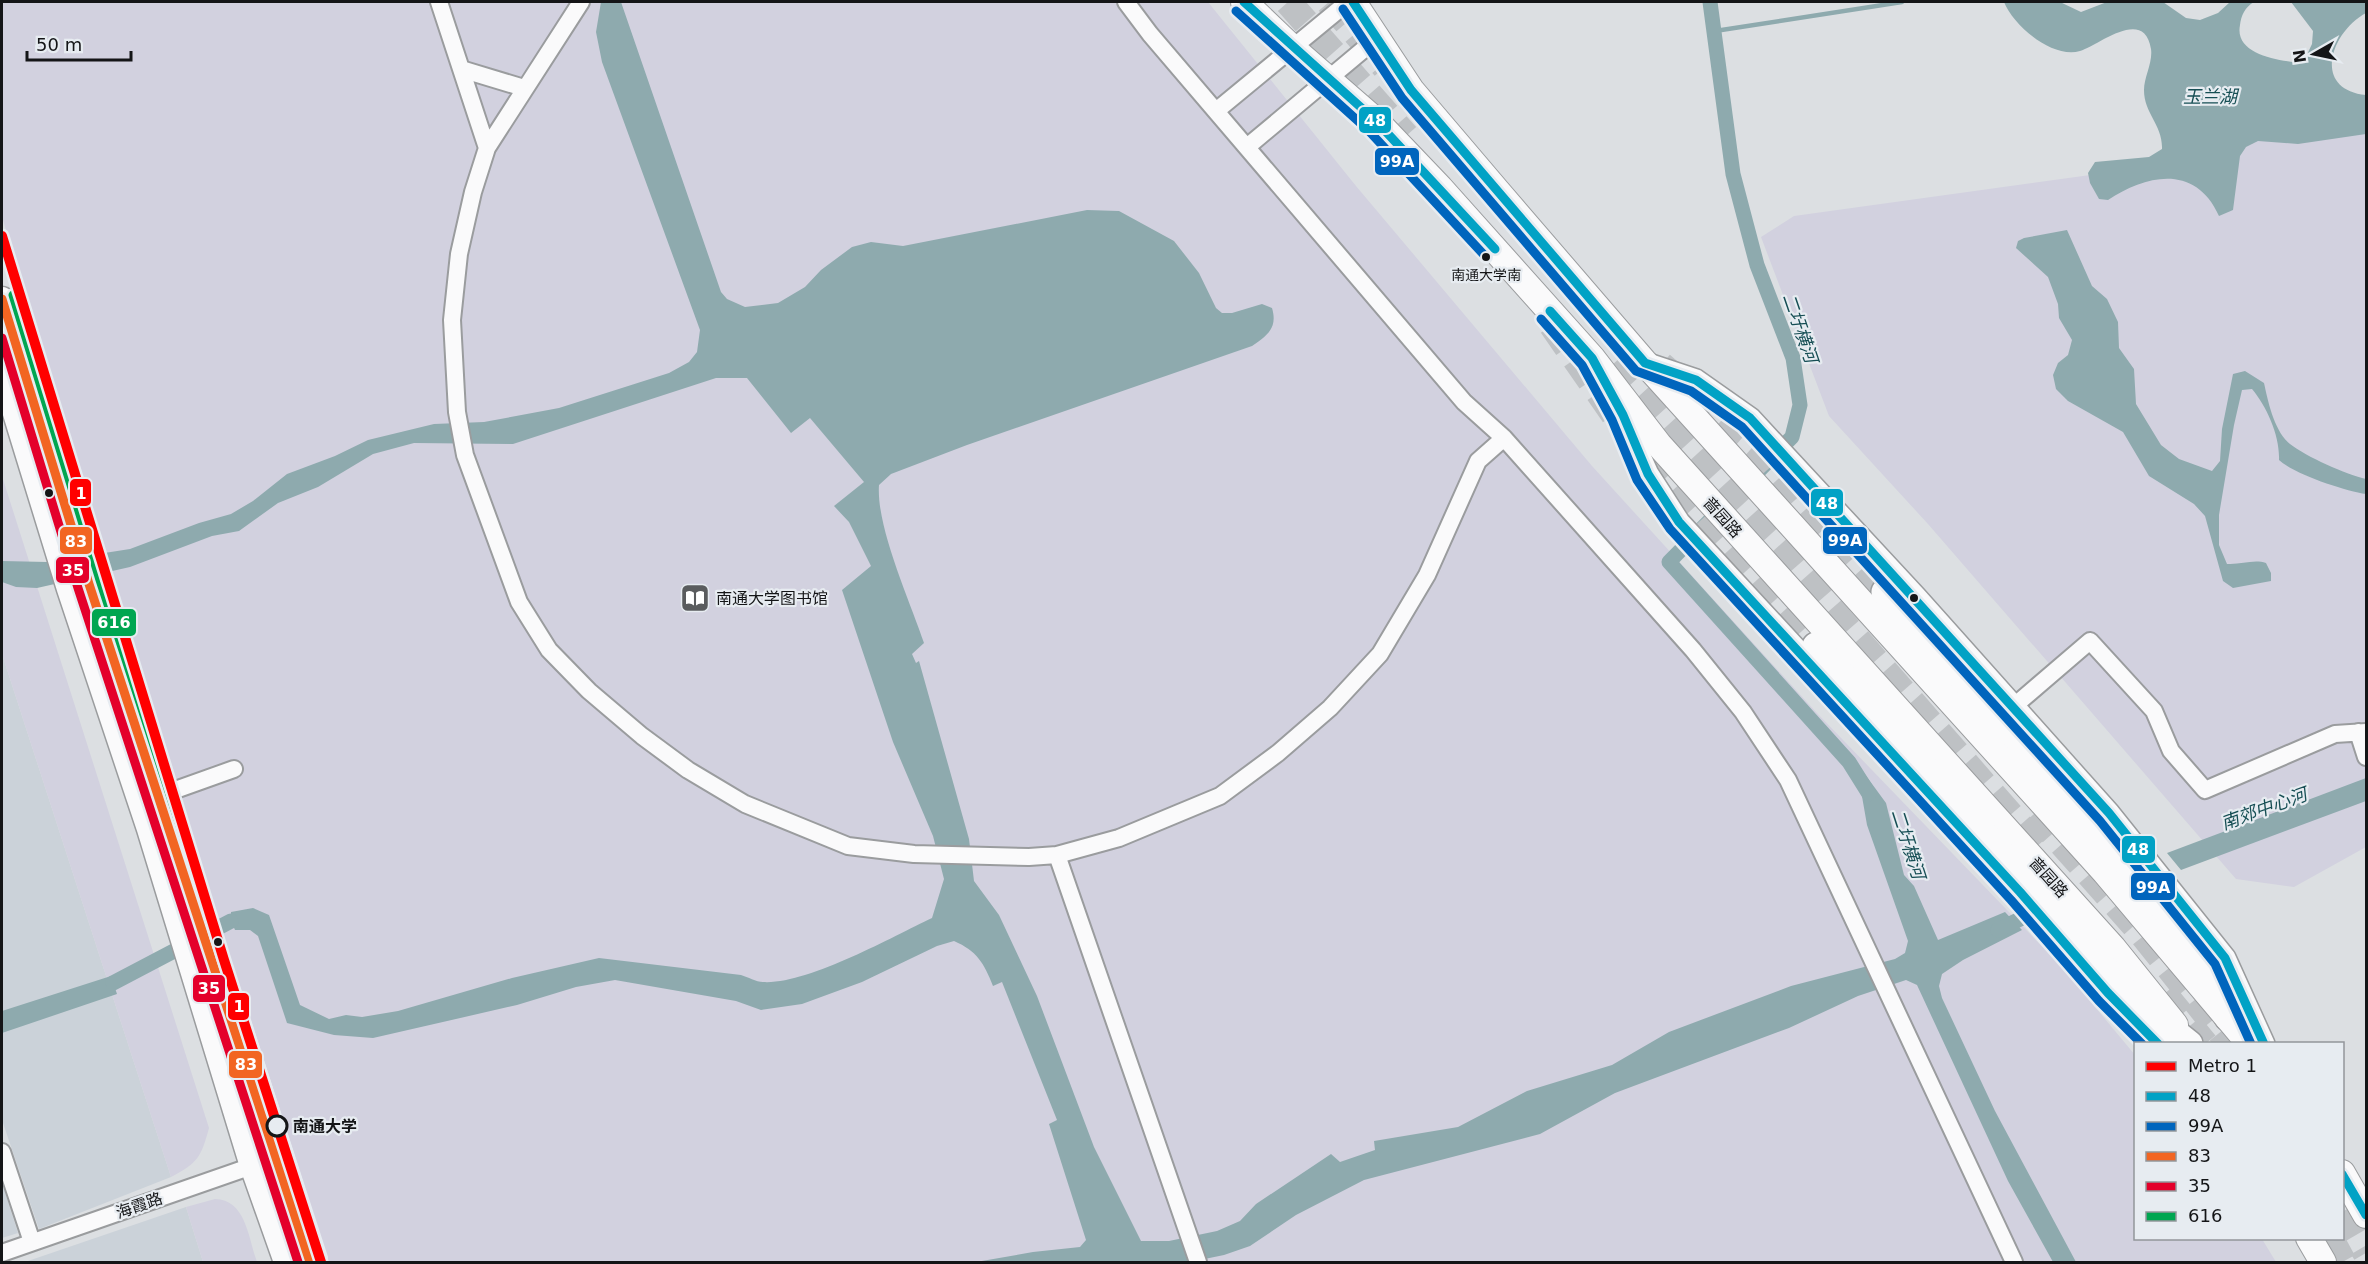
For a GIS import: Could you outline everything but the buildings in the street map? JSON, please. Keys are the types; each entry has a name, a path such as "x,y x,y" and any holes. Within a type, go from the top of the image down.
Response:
{"highway":[{"path":"1886,592 2092,821 2185,934 2228,1017"},
{"path":"1816,646 2130,997 2187,1042"}],"main road":[{"name":"啬园路","path":"1244,2 1292,48 1376,121 1440,188 1592,358 1659,445 2113,948 2188,1042"},
{"path":"1353,2 1411,90 1646,363 2105,872 2248,1042"},
{"path":"2,299 79,587 149,800 310,1263"},
{"path":"2,370 68,549"},
{"path":"149,800 252,1166 286,1263"},
{"path":"2344,1175 2367,1215"},
{"path":"2310,1240 2323,1263"}],"street":[{"path":"439,2 487,148"},
{"path":"581,2 487,148 473,192 459,254 452,320 457,412 465,455 519,602 549,650 615,714 688,770 746,804 848,846 935,854 1057,855 1119,838 1220,796 1278,753 1330,708 1380,654 1427,575 1478,461 1504,438"},
{"path":"1125,2 1464,402 1504,438 1693,650 1743,712 1788,780 2014,1263"},
{"path":"1216,111 1348,2"},
{"path":"1247,147 1376,39"},
{"path":"461,69 524,88"},
{"path":"1592,358 1623,415 1648,474 1679,522 2020,892 2108,993 2157,1042"},
{"path":"1646,363 1696,380 1750,418 2013,707 2109,813 2225,958 2263,1042"},
{"path":"2013,707 2090,641 2154,711 2171,751 2205,790 2335,734 2362,732 2366,755"},
{"path":"149,800 234,769"},
{"path":"1057,855 1197,1263"},
{"path":"2,1152 32,1242"},
{"name":"海霞路","path":"2,1253 252,1166 276,1160"}],"shaded area":[{"name":"南通大学","path":"2,2 1208,2 1356,186 1592,466 1816,712 2061,966 2134,1054 2134,1240 2263,1240 2276,1262 329,1262 192,847 2,217"},
{"path":"2366,109 2366,847 2294,887 2236,879 1928,524 1829,416 1761,237 1794,216 2163,165"},
{"path":"2,476 209,1128 201,1153 187,1168 171,1177 2,654"},
{"path":"2,654 171,1177 39,1229 2,1120"},
{"path":"2,1183 18,1233 2,1238"},
{"path":"215,1199 225,1201 240,1213 257,1262 203,1262 186,1207"},
{"path":"186,1207 203,1262 25,1262"}],"water":[{"path":"601,2 621,2 721,292 727,299 745,307 778,303 805,287 821,270 852,247 871,242 903,246 1087,210 1119,211 1174,241 1199,273 1216,308 1222,313 1232,313 1262,304 1272,308 1274,321 1270,331 1252,346 967,445 891,474 879,485 879,502 888,542 924,643 912,654 916,663 919,661 969,839 974,881 999,915 1037,996 1094,1147 1141,1241 1169,1241 1217,1231 1240,1221 1256,1204 1331,1154 1340,1162 1375,1150 1374,1141 1458,1127 1527,1091 1612,1065 1669,1032 1791,986 1895,959 1905,953 1908,941 1867,825 1856,762 1886,803 1904,875 1914,886 1938,940 2005,912 2022,930 1963,960 1942,974 1939,986 1942,998 1995,1111 2076,1262 2053,1262 2008,1181 1917,985 1906,980 1858,996 1789,1028 1615,1093 1540,1134 1364,1180 1296,1215 1250,1246 1224,1255 1190,1262 976,1262 1080,1247 1086,1240 1049,1124 1057,1120 1002,982 993,986 979,959 969,949 954,941 937,946 862,982 802,1004 761,1010 736,1001 615,980 576,987 517,1005 373,1038 334,1035 287,1023 258,936 250,930 235,930 231,921 231,912 253,908 269,915 300,1005 329,1019 346,1015 362,1017 398,1011 512,978 599,958 741,975 760,982 781,981 802,976 849,958 932,918 944,879 933,836 893,742 842,590 871,566 849,522 834,506 864,482 810,418 791,433 747,378 716,378 513,444 414,443 373,454 318,487 278,503 239,531 212,536 130,567 37,588 16,587 2,582 2,561 47,562 130,549 199,523 231,514 253,501 287,474 335,456 368,440 434,424 484,422 559,408 669,373 689,362 697,352 700,330 602,62 596,32"},
{"name":"玉兰湖","path":"2004,2 2060,2 2081,12 2107,2 2163,2 2186,18 2200,20 2218,13 2230,2 2254,2 2242,15 2240,35 2244,43 2251,50 2271,58 2303,63 2312,44 2313,31 2291,2 2366,2 2366,13 2344,33 2336,46 2332,59 2333,71 2338,82 2349,91 2366,95 2366,134 2298,144 2258,141 2246,147 2240,156 2233,210 2219,216 2209,199 2197,188 2184,181 2170,179 2139,184 2108,200 2099,199 2090,183 2088,173 2095,162 2149,157 2162,149 2160,133 2145,98 2144,85 2151,54 2147,37 2139,30 2130,29 2080,51 2058,50 2046,45 2025,30"},
{"path":"2067,230 2092,286 2107,299 2118,322 2119,348 2134,369 2136,404 2161,445 2179,459 2212,471 2220,461 2222,429 2233,374 2245,371 2264,383 2276,424 2290,444 2348,474 2366,479 2366,494 2320,481 2296,471 2279,460 2275,432 2263,404 2252,389 2242,390 2219,515 2219,545 2227,564 2266,563 2271,573 2271,581 2233,588 2223,581 2205,516 2194,504 2149,476 2123,432 2068,401 2056,389 2053,375 2058,363 2068,355 2072,340 2059,318 2058,304 2048,277 2016,248 2018,241 2024,238"},
{"path":"2366,778 2366,801 2181,870 2167,853"},
{"path":"111,976 117,994 2,1033 2,1011"}],"waterway":[{"name":"二圩横河","path":"1710,2 1733,174 1757,265 1793,358 1800,405 1792,437 1669,562 1849,762 1869,794"},
{"path":"1715,31 1902,2"},
{"path":"1998,930 2022,918"},
{"path":"113,983 231,921"}],"tunnel":[{"path":"1288,2 1406,136"},
{"path":"1329,2 1385,67"},
{"path":"1552,325 1644,458 1816,646"},
{"path":"1661,365 1756,448 1885,592"},
{"path":"1611,366 1786,558 2042,851"},
{"path":"2035,813 2143,935 2228,1042"},
{"path":"2164,994 2203,1042"},
{"path":"2344,1215 2366,1253"},
{"path":"2331,1240 2343,1262"}],"metro line":[{"name":"1","path":"2,236 224,960 321,1262"}],"transit line":[{"name":"48","path":"1244,2 1376,121 1495,249"},
{"name":"48","path":"1353,2 1411,90 1645,363 1696,380 1750,418 2109,813 2225,958 2263,1042"},
{"name":"99A","path":"1343,9 1402,98 1636,371 1691,391 1742,427 2100,821 2215,964 2250,1042"},
{"name":"99A","path":"1236,11 1368,130 1486,257"},
{"name":"616","path":"13,295 100,580 321,1258"},
{"name":"83","path":"2,299 89,584 310,1262"},
{"name":"48","path":"1550,311 1592,358 1623,415 1648,474 1679,522 2020,892 2108,993 2156,1042"},
{"name":"99A","path":"1541,319 1582,365 1612,420 1637,480 1670,529 2011,900 2099,1001 2140,1042"},
{"name":"35","path":"2,338 78,588 298,1262"},
{"name":"48","path":"2344,1177 2366,1215"}],"place":[{"name":"南通大学南","path":"1486,257"},
{"name":"南通大学图书馆","path":"695,598"},
{"name":"南通大学","path":"277,1126"}],"water label":[{"name":"南郊中心河","path":"2264,809"}]}
